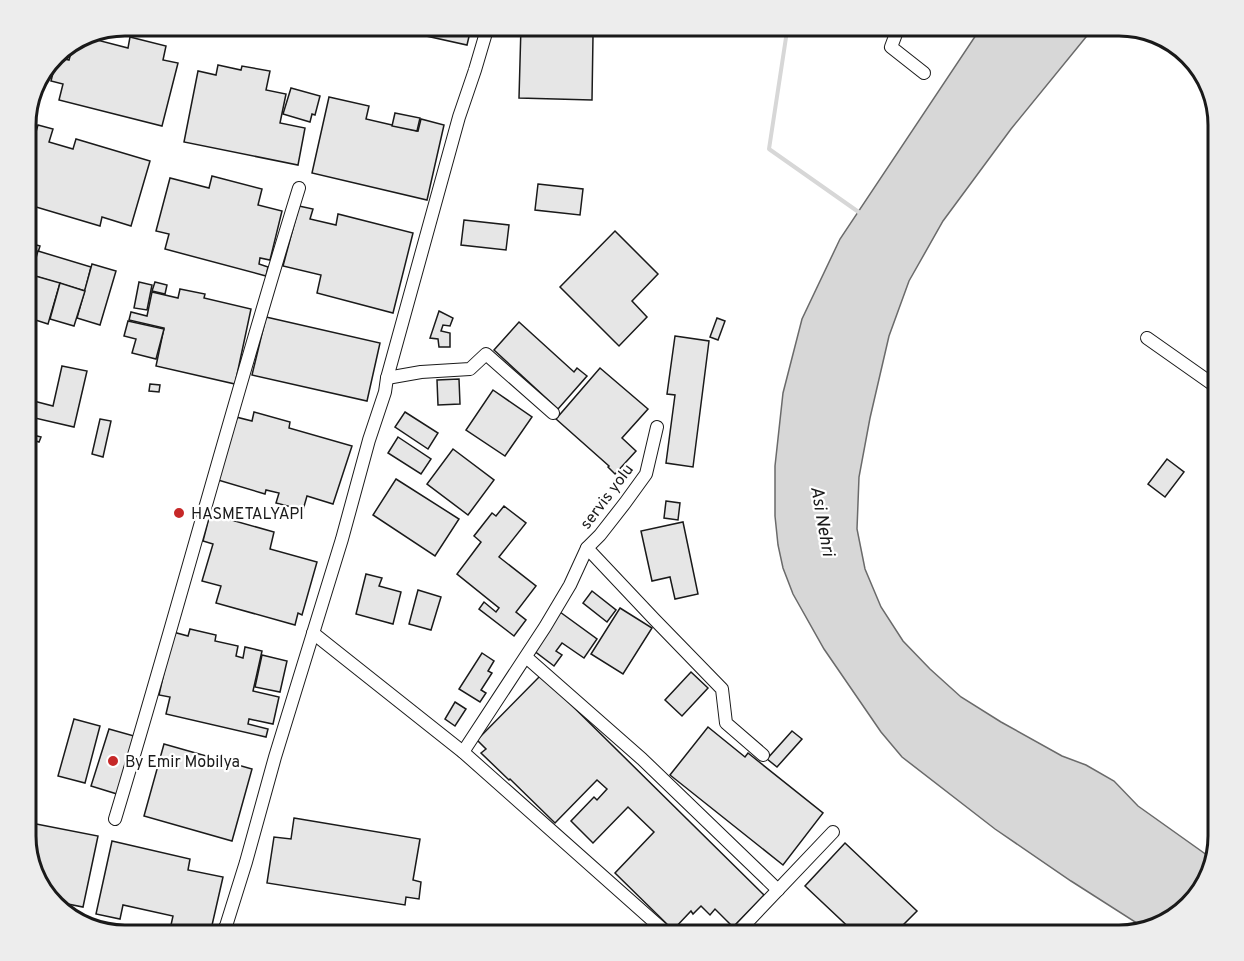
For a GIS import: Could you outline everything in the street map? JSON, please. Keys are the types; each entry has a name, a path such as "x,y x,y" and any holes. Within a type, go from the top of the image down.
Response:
{"street":[{"path":"225,925 385,392 459,117 485,36"},
{"path":"895,36 891,47 924,73"},
{"path":"115,819 235,399 299,188"},
{"path":"1147,338 1208,381"},
{"path":"387,378 421,372 470,369 486,354 553,412"},
{"name":"servis yolu","path":"586,548 600,535 646,474 657,427"},
{"path":"463,752 570,585 586,548 722,689 726,723 763,754"},
{"path":"313,633 463,752 657,925"},
{"path":"526,657 642,759 778,890"},
{"path":"745,925 833,832"}],"water":[{"name":"Asi Nehri","path":"975,36 1087,36 1011,129 943,221 909,281 889,336 870,418 859,477 857,529 865,569 881,607 903,641 930,669 961,697 1001,722 1062,756 1086,765 1114,781 1138,806 1206,854 1199,875 1190,890 1178,903 1158,916 1137,923 995,829 902,757 881,732 824,649 793,594 783,568 775,516 775,466 783,393 802,319 840,239"}],"building":[{"path":"426,36 469,36 467,45"},
{"path":"521,36 593,36 592,100 519,98"},
{"path":"130,37 166,46 163,60 178,63 162,126 59,100 63,84 51,81 53,72 65,59 69,60 70,55 98,40 128,48"},
{"path":"218,65 241,70 242,66 270,71 266,90 286,94 280,123 305,128 298,165 184,142 198,71 216,75"},
{"path":"291,88 320,96 315,115 312,114 310,122 283,114"},
{"path":"329,97 369,106 366,119 418,131 421,119 444,125 427,200 312,173"},
{"path":"395,113 420,118 417,131 392,126"},
{"path":"38,125 53,129 49,142 73,149 76,139 150,161 131,226 102,217 100,226 36,207 36,132"},
{"path":"212,176 262,189 258,205 282,211 270,260 260,258 259,264 268,267 266,276 165,249 169,234 156,231 170,178 209,188"},
{"path":"538,184 583,189 580,215 535,210"},
{"path":"299,206 313,209 310,219 336,225 338,214 413,233 393,313 317,293 321,275 283,266"},
{"path":"464,220 509,225 506,250 461,245"},
{"path":"615,231 658,274 632,301 647,317 619,346 560,287"},
{"path":"36,245 40,246 36,259"},
{"path":"38,251 91,267 85,291 36,276"},
{"path":"92,264 116,271 100,325 77,318"},
{"path":"36,276 60,283 48,324 36,320"},
{"path":"139,282 152,285 147,310 134,308"},
{"path":"155,282 167,285 165,294 152,291"},
{"path":"60,283 85,291 74,326 50,319"},
{"path":"180,289 205,294 204,298 251,309 235,384 156,366 164,328 129,320 131,312 147,316 152,292 178,298"},
{"path":"439,311 453,318 450,326 443,325 441,331 450,333 450,347 439,347 438,339 430,338"},
{"path":"266,317 380,343 367,401 252,375"},
{"path":"717,318 725,321 718,340 710,337"},
{"path":"128,321 164,329 156,359 132,353 136,339 124,336"},
{"path":"519,322 574,372 577,368 587,376 558,409 494,350"},
{"path":"675,336 709,341 693,467 666,463 675,395 667,394"},
{"path":"62,366 87,371 74,427 36,418 36,402 53,406"},
{"path":"600,368 648,409 622,438 636,451 615,474 556,419"},
{"path":"459,379 460,404 438,405 437,380"},
{"path":"150,384 160,385 159,392 149,391"},
{"path":"493,390 532,417 505,456 466,430"},
{"path":"254,412 290,422 289,428 352,446 333,504 307,496 303,510 276,503 279,493 266,490 265,494 218,480 236,417 252,421"},
{"path":"405,412 438,433 428,449 395,427"},
{"path":"100,419 111,421 103,457 92,454"},
{"path":"398,437 431,459 421,474 388,453"},
{"path":"453,449 494,480 468,515 427,484"},
{"path":"1167,459 1184,472 1165,497 1148,484"},
{"path":"396,479 459,519 435,556 373,515"},
{"path":"666,501 680,503 678,520 664,518"},
{"path":"504,506 526,523 499,557 536,586 516,612 526,620 514,636 479,609 484,602 496,612 499,608 457,574 481,542 474,536 492,513 496,516"},
{"path":"210,514 274,532 270,549 317,562 302,615 298,613 295,625 216,603 221,586 202,581 213,544 203,541"},
{"path":"683,522 698,594 675,599 670,577 652,581 641,531"},
{"path":"366,574 382,578 379,586 401,592 393,624 356,614"},
{"path":"418,590 441,597 431,630 409,624"},
{"path":"592,591 616,610 607,622 583,603"},
{"path":"620,608 652,628 623,674 591,654"},
{"path":"560,612 597,639 584,658 562,643 556,651 562,655 554,666 533,650"},
{"path":"190,629 216,635 215,641 238,646 236,656 243,658 245,647 262,651 253,691 279,697 273,724 249,719 248,724 268,729 266,737 166,714 170,697 159,695 173,632 188,636"},
{"path":"482,653 494,661 488,671 492,673 481,690 486,693 480,702 459,689"},
{"path":"262,655 287,661 280,692 255,687"},
{"path":"691,672 708,688 682,716 665,700"},
{"path":"541,675 764,895 735,925 731,925 715,909 710,915 701,906 693,914 691,911 678,925 668,925 615,873 654,832 628,807 593,843 571,821 594,797 597,800 607,789 597,780 555,823 481,753 486,749 477,740"},
{"path":"455,702 466,709 455,726 445,719"},
{"path":"74,719 100,726 85,783 58,776"},
{"path":"708,727 745,757 748,753 823,813 783,865 670,775"},
{"name":"By Emir Mobilya","path":"109,729 134,736 117,794 91,786"},
{"path":"792,731 802,739 777,767 767,759"},
{"path":"164,744 252,769 232,841 144,816"},
{"path":"294,818 420,839 413,880 421,882 419,899 406,897 405,905 267,883 274,837 291,839"},
{"path":"36,824 98,836 83,907 68,904 48,881 38,853"},
{"path":"112,841 190,859 188,870 223,877 212,925 171,925 173,916 123,905 120,919 96,914"},
{"path":"845,843 917,911 903,925 846,925 805,886"}],"waterway":[{"path":"786,36 769,149 860,213"}],"place":[{"name":"HASMETALYAPI","path":"179,513"},
{"name":"By Emir Mobilya","path":"113,761"}]}
